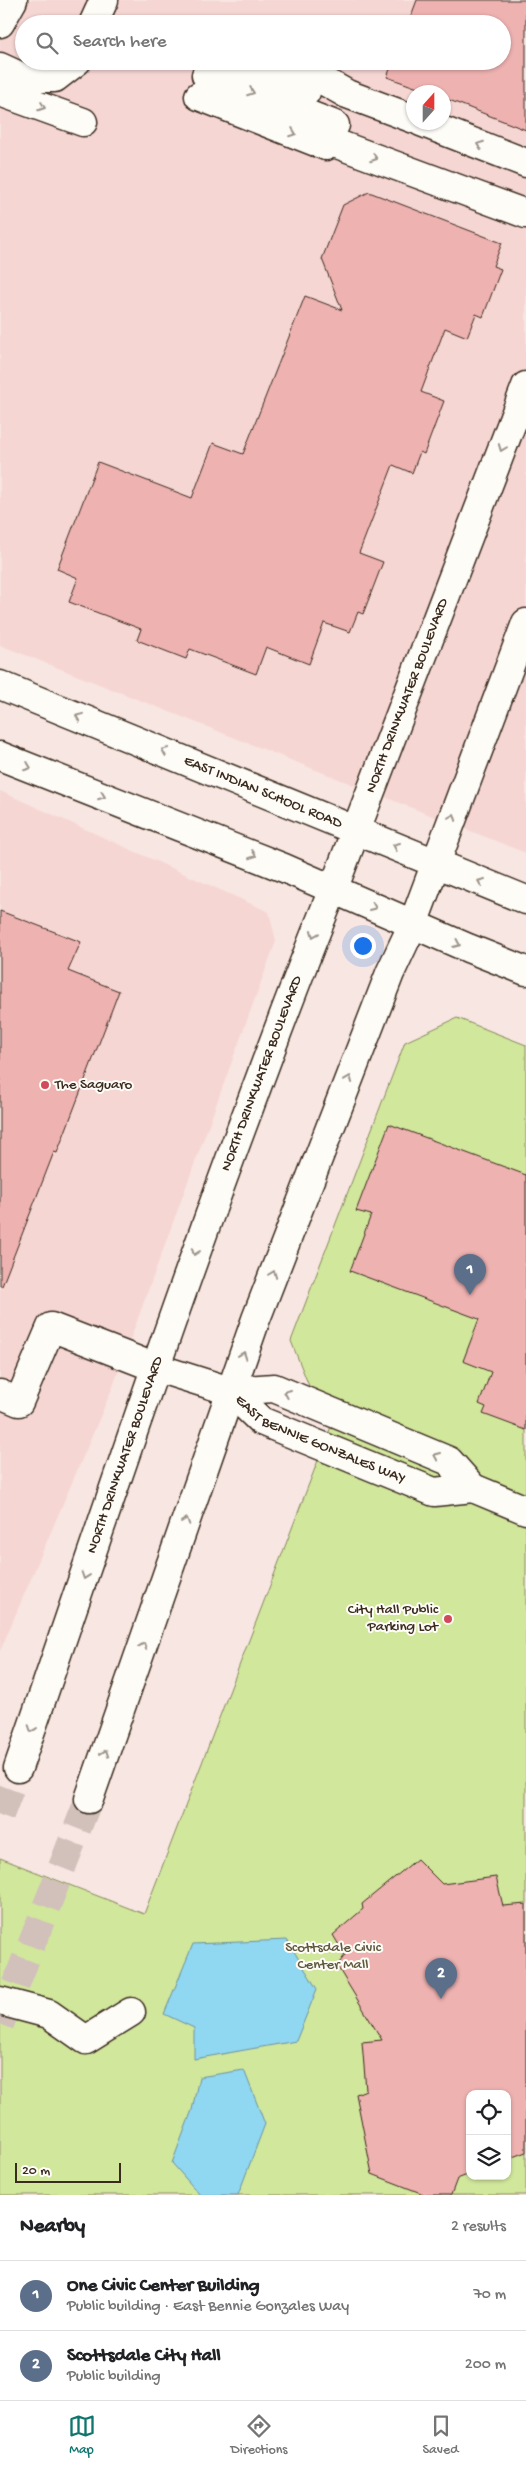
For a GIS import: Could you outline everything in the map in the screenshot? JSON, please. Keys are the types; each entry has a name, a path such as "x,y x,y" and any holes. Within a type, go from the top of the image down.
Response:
{"main road":[{"path":"0,23 13,0"},
{"path":"96,15 104,0"},
{"path":"0,67 24,78 55,78 65,70"},
{"path":"303,70 347,94 406,117"},
{"path":"211,77 296,87 333,131"},
{"path":"211,77 526,214"},
{"path":"0,92 83,122"},
{"path":"442,130 526,163"},
{"name":"NORTH DRINKWATER BOULEVARD","path":"18,1768 154,1367 212,1206 311,941 333,890 526,386"},
{"path":"88,1799 230,1391 334,1115 390,973 413,924 526,622"},
{"name":"EAST INDIAN SCHOOL ROAD","path":"0,685 526,900"},
{"path":"0,756 275,864 526,971"},
{"path":"0,1394 19,1402 51,1327 154,1367 230,1391"},
{"name":"EAST BENNIE GONZALES WAY","path":"230,1391 274,1388 449,1461 473,1488 526,1510"},
{"name":"EAST BENNIE GONZALES WAY","path":"230,1391 261,1421 434,1492 473,1488"},
{"path":"0,2001 49,2014 86,2040 131,2012"}],"shaded area":[{"path":"0,0 526,0 526,853 0,645"},
{"path":"0,791 269,912 276,941 112,1389 0,1651"}],"green space":[{"name":"Scottsdale Civic Center Mall","path":"457,1018 526,1045 526,2195 0,2195 0,1858 144,1914 340,1403 311,1391 291,1341 405,1042"}],"water":[{"path":"287,1940 317,1989 296,2041 194,2059 194,2028 164,2014 193,1944"},
{"path":"244,2070 265,2124 238,2195 200,2195 172,2163 192,2110 199,2077"}],"building":[{"path":"417,0 526,0 526,130 451,101 451,85 409,85 387,77 390,70 511,70 511,15 411,15"},
{"path":"369,192 502,243 493,266 501,269 483,317 476,314 467,337 445,328 421,392 444,401 424,454 420,452 412,473 393,465 359,553 383,562 363,614 358,612 350,632 324,623 309,664 266,647 256,674 190,649 186,659 137,640 141,629 69,602 78,578 57,569 98,462 192,498 213,443 243,454 305,296 342,310 322,259 343,205"},
{"name":"The Saguaro","path":"0,911 81,942 68,971 119,991 57,1153 54,1152 2,1286 0,1286"},
{"path":"389,1124 526,1175 526,1430 483,1414 486,1407 479,1404 491,1372 463,1361 479,1319 350,1271 371,1215 356,1211"},
{"path":"417,1859 442,1884 496,1877 503,1906 526,1904 526,2152 511,2158 511,2090 466,2090 466,2176 457,2179 451,2195 426,2195 372,2174 356,2094 366,2090 362,2042 382,2040 337,1966 345,1955 333,1935 363,1909 362,1904"}],"tunnel":[{"path":"0,1815 18,1768"},
{"path":"0,2024 89,1799"}],"place":[{"name":"The Saguaro","path":"45,1085"},
{"name":"One Civic Center Building","path":"470,1295"},
{"name":"City Hall Public Parking Lot","path":"448,1619"},
{"name":"Scottsdale City Hall","path":"441,1999"}]}
